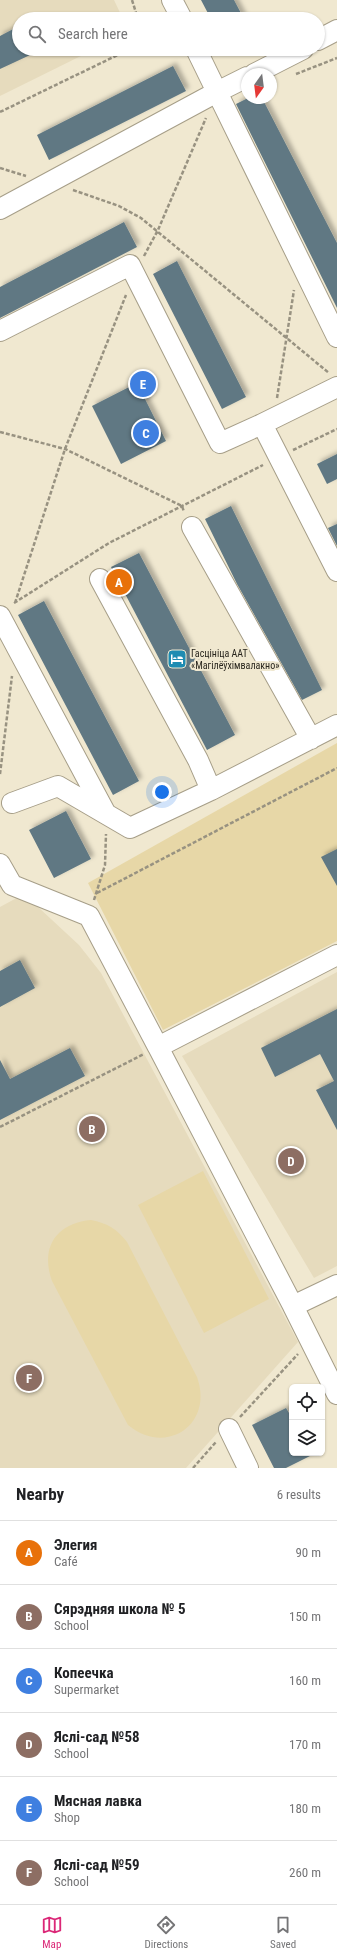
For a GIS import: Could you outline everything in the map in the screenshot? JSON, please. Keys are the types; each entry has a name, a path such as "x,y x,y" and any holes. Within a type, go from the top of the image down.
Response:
{"lane":[{"path":"172,0 178,12"},
{"path":"325,36 337,30"},
{"path":"200,56 337,337"},
{"path":"266,68 289,56"},
{"path":"0,209 241,80"},
{"path":"0,331 130,265 220,443 268,421 334,381"},
{"path":"268,421 279,457 337,571"},
{"path":"192,527 311,739"},
{"path":"100,579 198,760 211,790"},
{"path":"5,611 16,645 106,814"},
{"path":"12,803 58,786 130,828 211,790 337,725"},
{"path":"0,864 6,887 89,916 293,1306 337,1394"},
{"path":"158,1047 337,955"},
{"path":"293,1306 337,1285"},
{"path":"228,1429 248,1468"}],"path":[{"path":"132,0 136,12"},
{"path":"0,112 116,56"},
{"path":"296,74 337,58"},
{"path":"15,602 65,449 135,273 158,230 218,92"},
{"path":"0,168 49,182 119,206 141,218 158,230 287,337 334,381"},
{"path":"268,421 287,337 299,259"},
{"path":"5,611 15,602 109,543 337,429"},
{"path":"0,432 65,449 182,506"},
{"path":"0,774 16,645"},
{"path":"106,814 105,865 97,893 337,768"},
{"path":"0,1127 158,1047"},
{"path":"193,1468 310,1340"}],"shaded area":[{"path":"0,0 114,0 120,12 12,12 12,56 81,56 0,96"},
{"path":"337,743 337,941 163,1030 88,883"},
{"path":"24,894 79,945 101,973 298,1342 186,1468 0,1468 0,907"},
{"path":"337,972 337,1266 314,1278 182,1056"},
{"path":"203,1171 269,1299 204,1333 138,1205"},
{"path":"91,1220 111,1227 127,1242 197,1377 201,1394 199,1409 193,1421 184,1431 171,1436 158,1438 143,1434 128,1425 52,1281 48,1258 54,1239 68,1226"}],"building":[{"path":"201,0 234,0 240,12 207,12"},
{"path":"12,30 12,56 28,56 0,69 0,36"},
{"path":"173,66 186,91 49,160 37,135"},
{"path":"241,102 241,104 265,104 337,243 337,308 236,104"},
{"path":"124,222 137,247 0,318 0,287"},
{"path":"177,261 246,397 222,409 153,274"},
{"path":"137,383 166,441 121,464 92,406"},
{"path":"337,454 337,479 327,484 317,464"},
{"path":"231,506 322,690 302,700 237,584 205,519"},
{"path":"337,524 337,546 328,528"},
{"name":"Гасцініца ААТ «Магілёўхімвалакно»","path":"139,553 235,735 207,750 111,567"},
{"path":"44,601 139,781 113,795 18,615"},
{"path":"66,811 91,859 54,878 29,830"},
{"path":"337,849 337,886 321,857"},
{"path":"20,960 35,988 0,1007 0,971"},
{"path":"337,1009 337,1130 316,1090 334,1081 320,1054 275,1077 261,1048"},
{"path":"70,1048 85,1076 0,1120 0,1060 10,1079"},
{"path":"286,1408 289,1413 289,1456 310,1456 286,1468 274,1468 252,1425"}],"place":[{"name":"Мясная лавка","path":"143,384"},
{"name":"Копеечка","path":"146,433"},
{"name":"Элегия","path":"119,582"},
{"name":"Гасцініца ААТ «Магілёўхімвалакно»","path":"177,659"},
{"name":"Сярэдняя школа № 5","path":"92,1129"},
{"name":"Яслі-сад №58","path":"291,1161"},
{"name":"Яслі-сад №59","path":"29,1378"}]}
